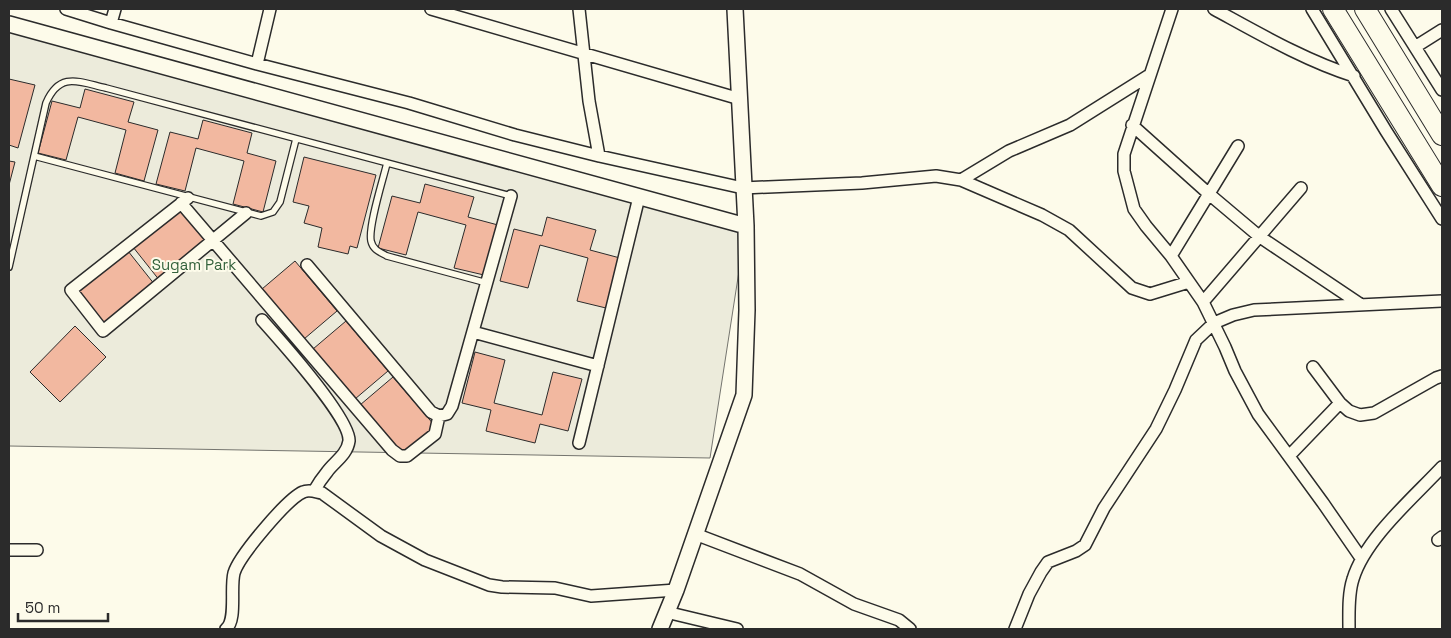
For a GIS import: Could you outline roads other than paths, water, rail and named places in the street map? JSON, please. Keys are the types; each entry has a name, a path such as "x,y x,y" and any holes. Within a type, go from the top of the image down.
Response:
{"highway":[{"path":"1333,9 1442,186"},
{"path":"1365,9 1442,135"}],"street":[{"path":"66,9 257,64 408,103 515,134 599,156 743,188 862,183 936,176 961,180 1042,215 1069,230 1132,288 1140,292 1150,294 1189,282"},
{"path":"111,23 115,9"},
{"path":"257,64 270,9"},
{"path":"431,9 740,99"},
{"path":"579,9 594,133 599,156"},
{"path":"660,629 676,590 744,395 747,310 746,226 740,99 732,9"},
{"path":"1172,9 1148,76 1124,154 1124,171 1134,209 1171,256 1203,302 1234,371 1258,414 1361,558"},
{"path":"1214,9 1335,70 1354,76"},
{"path":"1312,9 1442,219"},
{"path":"1391,9 1442,90"},
{"path":"9,24 746,226"},
{"path":"1415,47 1442,30"},
{"path":"961,180 1009,151 1070,125 1148,76"},
{"path":"1132,125 1260,237 1360,304"},
{"path":"1171,256 1238,146"},
{"path":"1203,302 1301,188"},
{"path":"307,265 431,412 439,416 447,414 452,406 511,196"},
{"path":"579,443 639,197"},
{"path":"246,213 213,240 103,331 71,290 185,200 213,240 392,450 400,456 407,456 435,434 439,416"},
{"path":"1015,629 1029,594 1048,562 1076,552 1084,545 1104,508 1156,429 1196,340 1214,323 1232,315 1254,310 1442,301"},
{"path":"262,320 299,362 347,431 348,441 344,453 328,470 314,491"},
{"path":"473,332 598,366"},
{"path":"1313,367 1340,403 1349,411 1360,415 1374,413 1442,376"},
{"path":"1289,456 1340,403"},
{"path":"1349,629 1352,580 1361,558 1375,538 1442,467"},
{"path":"241,629 228,629 231,623 234,572 240,558 296,496 305,491 314,491 322,494 380,536 425,560 489,585 555,588 591,596 676,590"},
{"path":"696,534 800,574 859,606 888,614 910,629"},
{"path":"9,550 37,550"},
{"path":"666,612 737,629"}],"lane":[{"path":"9,267 46,103 52,91 60,83 74,81 511,196"},
{"path":"34,156 185,200 261,216 273,212 280,202 296,139"},
{"path":"387,163 371,230 371,242 376,251 387,256 487,283"}],"park label":[{"name":"Sugam Park","path":"194,265"}]}
